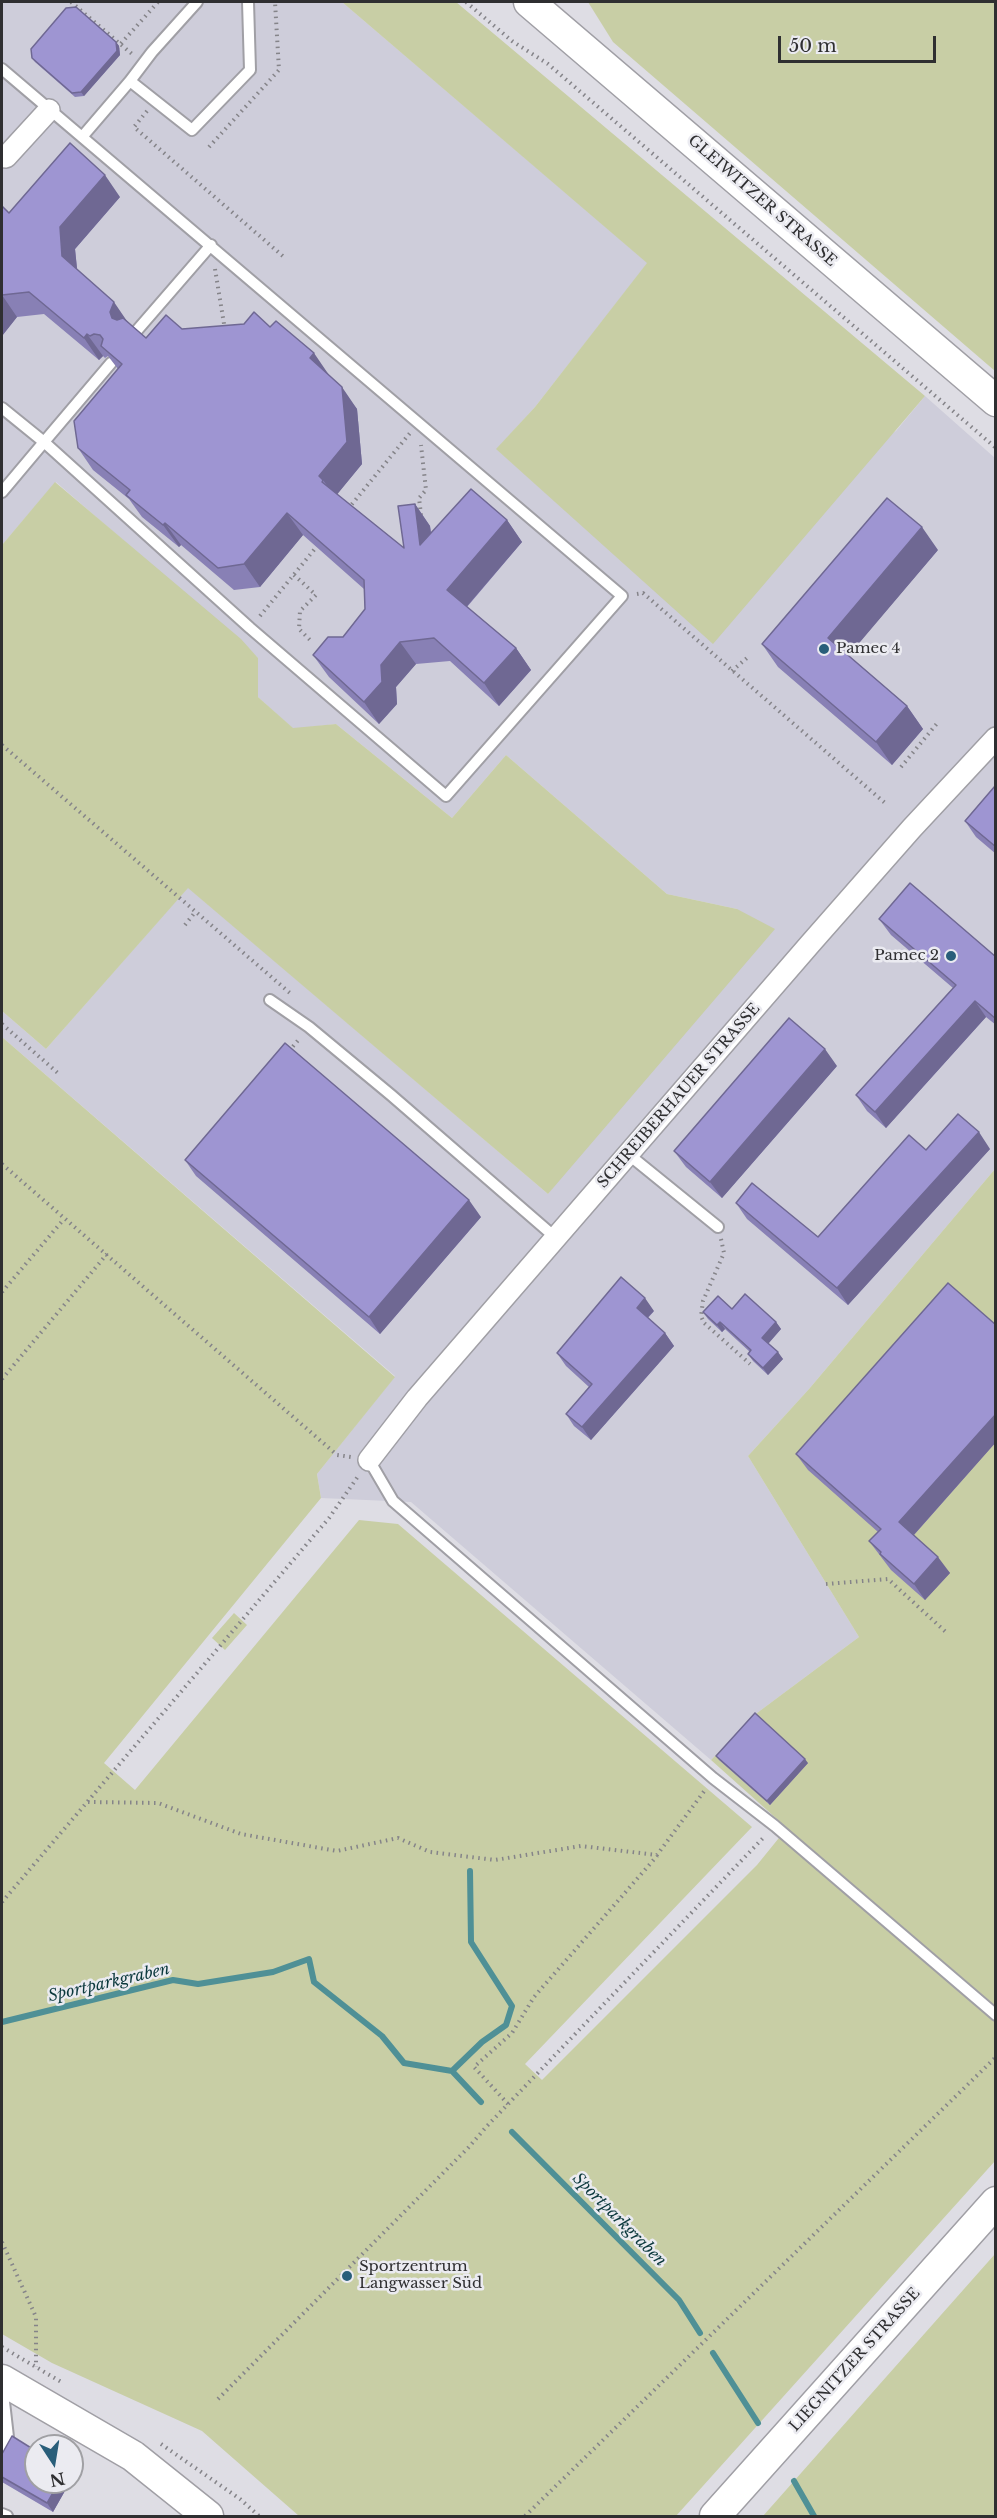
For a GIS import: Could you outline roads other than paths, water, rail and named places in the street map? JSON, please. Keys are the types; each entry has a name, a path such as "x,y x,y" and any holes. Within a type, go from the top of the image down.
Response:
{"main road":[{"name":"GLEIWITZER STRASSE","path":"529,2 996,402"},
{"name":"LIEGNITZER STRASSE","path":"715,2517 996,2202"},
{"path":"5,2382 140,2461 208,2517"}],"street":[{"path":"6,157 49,110"},
{"name":"SCHREIBERHAUER STRASSE","path":"369,1460 417,1398 628,1154 912,828 996,738"}],"lane":[{"path":"82,137 197,2"},
{"path":"130,81 192,130 250,70 248,2"},
{"path":"2,69 622,596 446,796 250,628 44,442 2,408"},
{"path":"133,335 211,245"},
{"path":"2,492 111,363"},
{"path":"270,1000 309,1027 556,1238"},
{"path":"628,1154 718,1227"},
{"path":"369,1460 393,1501 713,1778 775,1826 996,2015"},
{"path":"2,2448 8,2437 3,2393 5,2382"},
{"path":"2,2514 7,2517"}],"waterway":[{"path":"452,2071 482,2042 506,2025 512,2006 471,1942 470,1871"},
{"name":"Sportparkgraben","path":"2,2022 173,1980 198,1984 273,1972 309,1959 314,1982 382,2036 404,2063 452,2071 481,2102"},
{"name":"Sportparkgraben","path":"512,2132 679,2300 700,2333"},
{"name":"Sportparkgraben","path":"713,2353 758,2423"},
{"name":"Sportparkgraben","path":"794,2481 814,2516"}],"place":[{"name":"Pamec 4","path":"824,649"},
{"name":"Pamec 2","path":"951,956"},
{"name":"Sportzentrum Langwasser Süd","path":"347,2276"}]}
